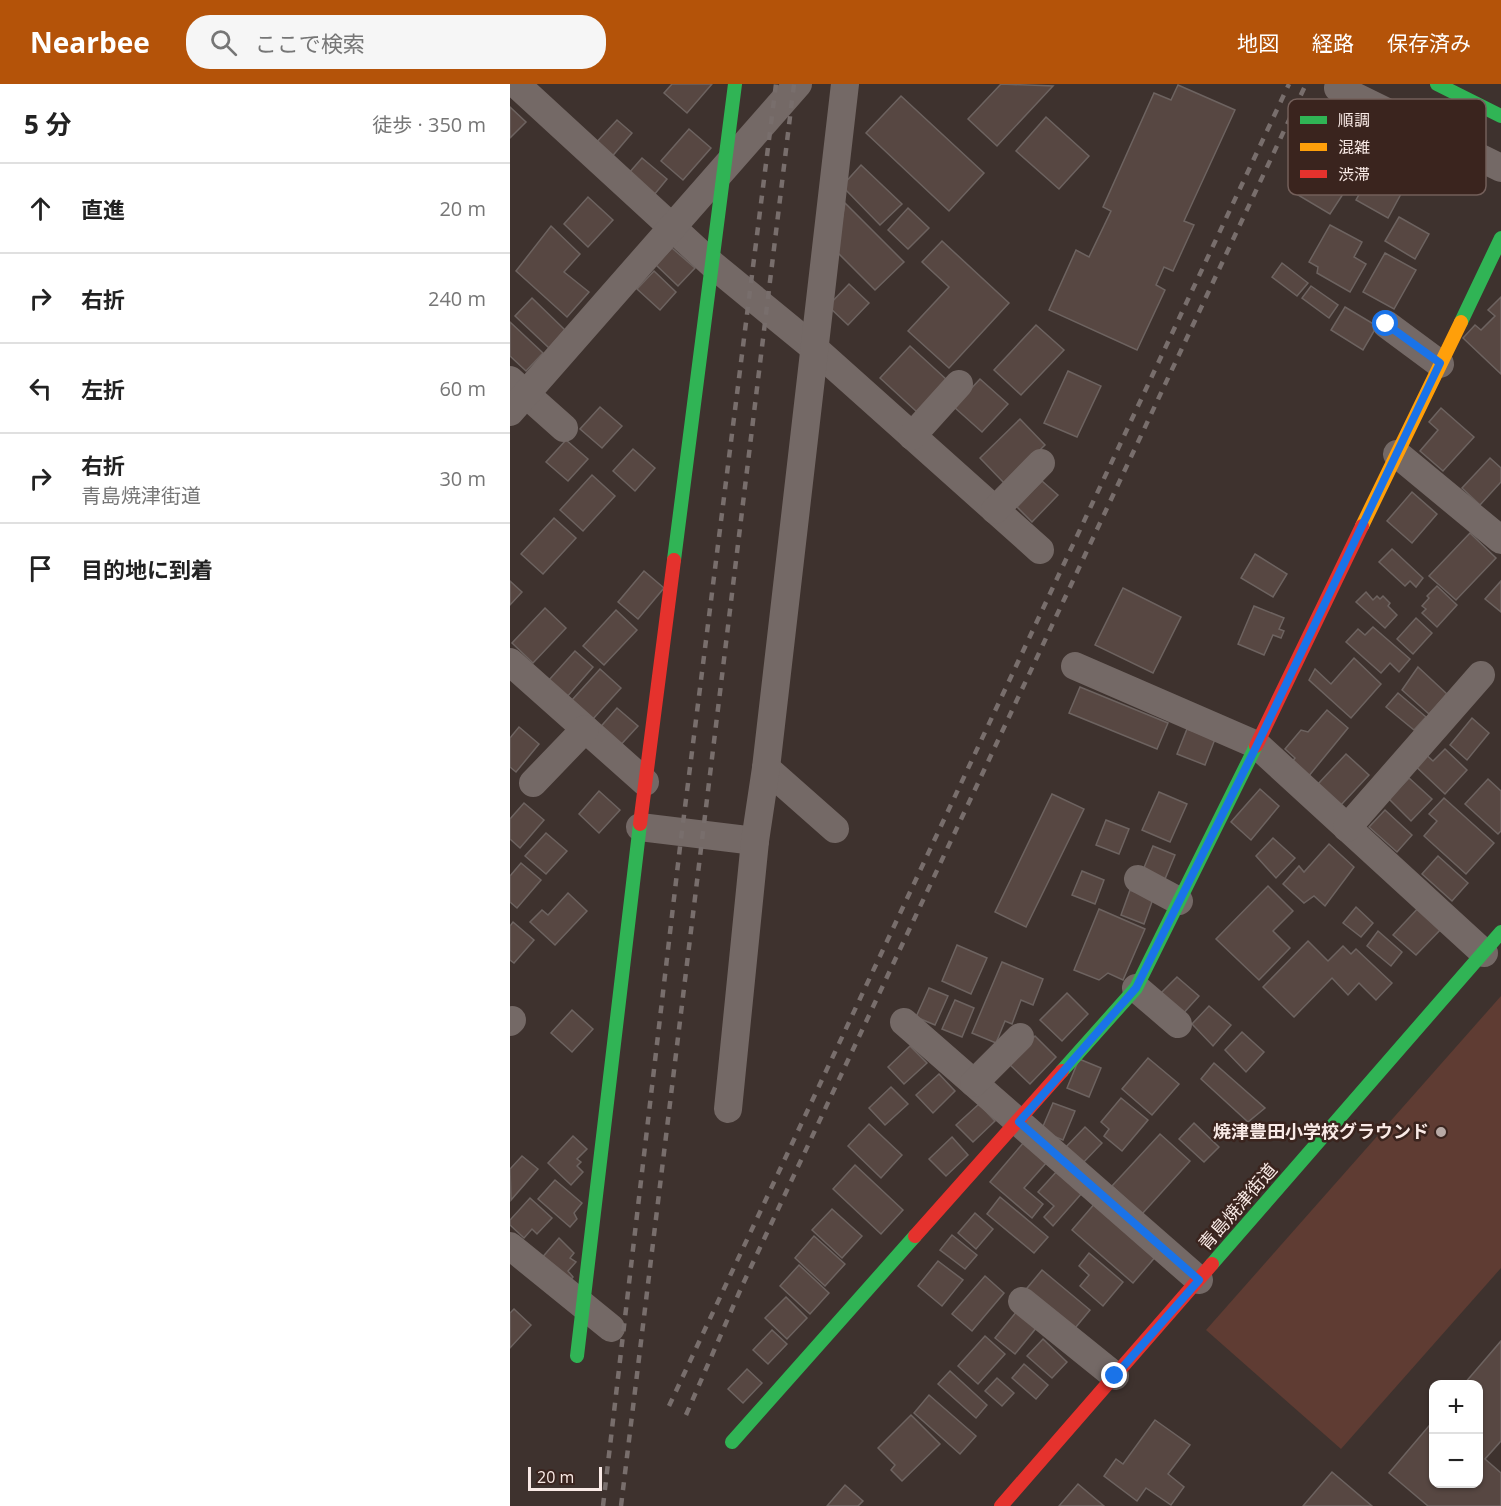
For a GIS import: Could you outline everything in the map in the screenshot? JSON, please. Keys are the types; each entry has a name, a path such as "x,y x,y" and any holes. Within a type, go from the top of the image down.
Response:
{"street":[{"path":"516,84 674,226 713,265 813,348 1040,550"},
{"path":"577,1356 645,782 735,84"},
{"path":"564,428 515,395 674,226 798,84"},
{"path":"728,1109 755,841 766,768 845,84"},
{"path":"1340,84 1338,88 1360,99"},
{"path":"1437,84 1467,99"},
{"path":"1486,108 1501,116"},
{"path":"1486,161 1501,168"},
{"path":"732,1442 1136,988 1257,745 1501,238"},
{"path":"1386,324 1440,363"},
{"path":"912,436 959,384"},
{"path":"1397,454 1501,540"},
{"path":"995,510 1041,463"},
{"path":"510,662 645,782"},
{"path":"1075,666 1257,745 1347,828 1493,942"},
{"path":"1347,828 1481,675"},
{"path":"533,783 585,729"},
{"path":"766,768 835,829"},
{"path":"640,827 755,841"},
{"path":"1138,879 1179,901"},
{"name":"青島焼津街道","path":"1002,1506 1493,942"},
{"path":"1136,988 1178,1024"},
{"path":"904,1022 1199,1280"},
{"path":"974,1083 1020,1037"},
{"path":"510,1246 611,1328"},
{"path":"1022,1300 1115,1376"}],"shaded area":[{"name":"焼津豊田小学校グラウンド","path":"1501,996 1501,1268 1341,1449 1206,1330"}],"building":[{"path":"672,84 712,84 687,113 664,93"},
{"path":"1001,84 1053,86 997,146 968,119"},
{"path":"1178,85 1235,110 1184,221 1194,225 1173,271 1164,267 1156,285 1165,290 1137,350 1049,310 1076,250 1089,257 1111,211 1103,207 1154,93 1171,100"},
{"path":"901,96 984,173 949,211 866,133"},
{"path":"510,107 526,122 510,138"},
{"path":"1046,117 1089,156 1059,189 1016,151"},
{"path":"617,120 632,133 610,159 594,145"},
{"path":"689,129 711,148 683,180 661,161"},
{"path":"642,158 667,179 654,195 629,173"},
{"path":"861,165 902,204 880,225 842,186"},
{"path":"1298,195 1342,195 1330,214"},
{"path":"1359,195 1400,195 1388,218 1356,200"},
{"path":"588,197 613,220 588,247 564,224"},
{"path":"845,203 904,262 875,290 836,251"},
{"path":"908,208 929,228 908,249 888,230"},
{"path":"1399,217 1429,234 1415,259 1385,241"},
{"path":"1330,225 1362,242 1354,257 1366,264 1350,292 1317,273 1318,267 1309,262"},
{"path":"551,226 580,254 564,272 589,292 567,317 516,271"},
{"path":"942,241 1009,303 949,368 908,331 949,287 922,262"},
{"path":"672,248 695,268 678,286 656,265"},
{"path":"1385,253 1416,270 1394,309 1363,292"},
{"path":"1282,263 1308,283 1297,296 1272,277"},
{"path":"654,271 676,292 660,310 637,289"},
{"path":"849,284 869,303 848,325 828,306"},
{"path":"1311,286 1338,305 1329,318 1302,298"},
{"path":"1501,297 1501,374 1463,338 1475,325 1481,330 1495,316 1488,310"},
{"path":"532,298 565,330 549,348 515,316"},
{"path":"1345,307 1377,326 1363,350 1331,330"},
{"path":"510,322 543,353 526,371 510,356"},
{"path":"1036,325 1064,350 1021,395 994,370"},
{"path":"910,346 947,380 917,412 880,378"},
{"path":"1068,371 1101,386 1077,437 1044,423"},
{"path":"980,379 1008,404 982,432 954,407"},
{"path":"600,407 622,426 602,448 580,429"},
{"path":"1441,408 1474,437 1443,471 1420,451 1438,430 1429,422"},
{"path":"1020,419 1045,445 1005,484 980,458"},
{"path":"566,440 588,459 568,481 546,462"},
{"path":"633,449 655,468 635,491 613,471"},
{"path":"1490,458 1501,468 1501,482 1480,505 1462,488"},
{"path":"592,475 615,496 583,531 560,510"},
{"path":"1042,481 1058,495 1032,522 1017,507"},
{"path":"1412,492 1437,514 1412,543 1387,521"},
{"path":"554,518 576,538 543,574 521,554"},
{"path":"1470,533 1496,558 1456,600 1429,576"},
{"path":"1392,549 1423,578 1416,587 1410,581 1405,586 1379,562"},
{"path":"1255,554 1287,574 1273,597 1241,578"},
{"path":"644,571 664,588 638,619 618,602"},
{"path":"510,581 522,592 510,605"},
{"path":"1501,581 1501,612 1485,599"},
{"path":"1437,586 1457,605 1437,627 1422,613 1426,609 1422,606 1429,598 1427,596"},
{"path":"1123,588 1181,617 1153,673 1095,645"},
{"path":"1366,592 1373,600 1377,596 1380,599 1383,596 1390,603 1388,606 1397,615 1385,628 1356,602"},
{"path":"1254,606 1284,618 1279,629 1284,631 1281,638 1273,635 1264,655 1238,644"},
{"path":"545,608 566,628 533,663 512,643"},
{"path":"616,610 637,630 604,665 583,646"},
{"path":"1416,618 1432,633 1413,654 1397,639"},
{"path":"1373,627 1410,659 1399,672 1390,663 1381,673 1346,642 1358,629 1365,635"},
{"path":"575,651 593,667 567,697 549,680"},
{"path":"1354,658 1381,684 1351,718 1309,680 1315,669 1331,684"},
{"path":"1418,667 1447,694 1429,714 1402,690"},
{"path":"600,669 621,688 593,719 572,700"},
{"path":"1080,687 1168,723 1157,749 1069,713"},
{"path":"1398,693 1426,717 1414,730 1386,707"},
{"path":"617,708 638,726 617,749 597,731"},
{"path":"1327,710 1348,728 1308,777 1291,763 1295,758 1285,749 1301,730 1308,732"},
{"path":"1472,718 1489,733 1467,760 1450,745"},
{"path":"519,727 539,744 516,772 510,767 510,738"},
{"path":"1187,729 1215,739 1205,765 1177,754"},
{"path":"1445,749 1467,770 1445,794 1410,761 1421,750 1433,761"},
{"path":"1346,754 1369,775 1341,805 1318,784"},
{"path":"1409,778 1432,799 1411,821 1389,799"},
{"path":"1488,779 1501,791 1501,831 1498,834 1465,804"},
{"path":"1260,789 1279,806 1251,840 1231,822"},
{"path":"599,791 620,810 599,833 579,814"},
{"path":"1159,792 1187,804 1170,842 1142,830"},
{"path":"1052,794 1084,809 1026,927 995,912"},
{"path":"1444,798 1494,843 1466,874 1424,836 1437,821 1429,814"},
{"path":"524,803 544,820 520,848 510,839 510,819"},
{"path":"1385,810 1412,835 1397,852 1369,827"},
{"path":"1106,820 1129,829 1119,854 1096,845"},
{"path":"546,833 567,851 546,874 525,856"},
{"path":"1273,838 1295,858 1276,878 1256,856"},
{"path":"1329,844 1354,867 1325,906 1314,896 1304,903 1283,884 1299,866 1304,872"},
{"path":"1153,846 1175,855 1165,879 1143,870"},
{"path":"1438,856 1468,883 1452,901 1422,874"},
{"path":"521,863 541,880 517,908 510,902 510,876"},
{"path":"1082,871 1104,880 1095,904 1072,895"},
{"path":"1268,886 1293,911 1273,931 1290,948 1259,980 1216,939"},
{"path":"1130,890 1153,899 1144,924 1121,915"},
{"path":"568,893 587,911 555,945 530,922 542,910 548,915"},
{"path":"1421,905 1444,926 1416,955 1393,935"},
{"path":"1356,907 1373,923 1361,937 1343,923"},
{"path":"1099,909 1145,929 1123,980 1108,973 1099,980 1074,970"},
{"path":"513,922 534,940 514,963 510,960 510,926"},
{"path":"1378,931 1402,952 1391,966 1367,946"},
{"path":"1308,941 1328,961 1343,946 1351,954 1356,949 1392,983 1376,1000 1359,983 1348,995 1332,978 1294,1017 1263,987"},
{"path":"957,945 987,958 971,994 942,981"},
{"path":"1002,962 1043,979 1033,1005 1021,1000 1012,1024 1005,1021 996,1043 972,1033"},
{"path":"1177,977 1199,996 1180,1017 1159,995"},
{"path":"929,988 948,996 935,1025 916,1017"},
{"path":"1067,993 1088,1014 1062,1041 1040,1020"},
{"path":"955,1000 974,1008 962,1037 942,1029"},
{"path":"1209,1006 1231,1025 1213,1046 1192,1024"},
{"path":"572,1010 593,1029 572,1052 551,1033"},
{"path":"1242,1032 1264,1052 1246,1072 1225,1050"},
{"path":"1035,1036 1056,1057 1030,1084 1008,1063"},
{"path":"910,1046 927,1063 904,1084 888,1067"},
{"path":"1148,1058 1179,1084 1152,1115 1122,1089"},
{"path":"1079,1059 1101,1068 1089,1097 1067,1088"},
{"path":"1214,1063 1265,1108 1248,1122 1201,1079"},
{"path":"939,1074 955,1091 933,1113 916,1095"},
{"path":"891,1087 908,1104 885,1125 869,1108"},
{"path":"1121,1098 1148,1120 1122,1151 1104,1136 1109,1129 1101,1122"},
{"path":"1053,1103 1075,1111 1063,1140 1041,1131"},
{"path":"979,1104 995,1121 973,1142 956,1125"},
{"path":"1194,1123 1219,1147 1204,1162 1179,1139"},
{"path":"869,1124 902,1155 881,1178 848,1146"},
{"path":"1085,1127 1102,1143 1081,1165 1064,1149"},
{"path":"1160,1134 1190,1161 1142,1214 1112,1186"},
{"path":"573,1136 587,1149 577,1159 581,1162 577,1166 583,1172 571,1185 548,1163"},
{"path":"952,1137 968,1155 946,1176 929,1159"},
{"path":"1024,1142 1047,1162 1024,1188 1043,1204 1032,1218 990,1182"},
{"path":"522,1156 538,1169 511,1200 510,1169"},
{"path":"855,1165 903,1210 881,1234 833,1189"},
{"path":"1057,1171 1082,1193 1053,1226 1044,1217 1054,1206 1038,1192"},
{"path":"555,1180 582,1203 574,1213 577,1219 570,1227 538,1199"},
{"path":"1000,1197 1048,1237 1034,1253 987,1214"},
{"path":"530,1198 552,1218 537,1234 532,1229 524,1238 510,1225 510,1220"},
{"path":"1096,1202 1157,1255 1133,1283 1072,1230"},
{"path":"832,1209 862,1236 842,1258 812,1230"},
{"path":"975,1213 993,1229 976,1249 958,1233"},
{"path":"952,1235 977,1255 965,1269 940,1250"},
{"path":"814,1236 845,1264 825,1286 795,1258"},
{"path":"559,1238 574,1253 570,1258 576,1262 568,1271 573,1277 567,1284 540,1260"},
{"path":"1089,1253 1123,1282 1103,1306 1080,1286 1089,1275 1079,1266"},
{"path":"938,1261 963,1280 942,1306 918,1286"},
{"path":"799,1265 829,1293 810,1314 780,1286"},
{"path":"1042,1270 1090,1310 1071,1333 1023,1293"},
{"path":"985,1276 1004,1293 972,1331 952,1314"},
{"path":"786,1297 807,1318 787,1339 765,1318"},
{"path":"514,1309 531,1325 510,1348 510,1313"},
{"path":"1017,1311 1037,1327 1015,1354 995,1338"},
{"path":"772,1330 787,1344 768,1364 753,1350"},
{"path":"985,1336 1005,1354 978,1384 958,1366"},
{"path":"1043,1339 1067,1362 1052,1378 1027,1356"},
{"path":"1501,1341 1501,1441 1485,1459 1501,1473 1501,1506 1428,1506 1389,1473 1429,1426 1429,1488 1483,1488 1483,1380 1467,1380"},
{"path":"1024,1364 1048,1385 1036,1399 1012,1378"},
{"path":"747,1369 762,1383 743,1403 728,1389"},
{"path":"950,1371 987,1405 976,1418 938,1384"},
{"path":"997,1378 1014,1393 1002,1406 985,1391"},
{"path":"929,1395 976,1436 960,1454 914,1413"},
{"path":"911,1415 940,1444 902,1481 891,1470 895,1465 878,1448"},
{"path":"1155,1420 1190,1445 1168,1474 1184,1487 1171,1505 1146,1488 1137,1501 1104,1476 1116,1459 1123,1464"},
{"path":"1332,1472 1372,1506 1303,1506"},
{"path":"1078,1484 1104,1506 1059,1506"},
{"path":"845,1485 863,1501 858,1506 827,1506"}],"railway":[{"path":"603,1506 680,847 776,84"},
{"path":"621,1506 794,84"},
{"path":"669,1406 1289,84"},
{"path":"1299,99 1306,84"},
{"path":"686,1415 742,1286 1288,122"}],"traffic: fast":[{"path":"674,560 735,84"},
{"path":"1437,84 1467,99"},
{"path":"1486,108 1501,116"},
{"path":"1461,322 1501,238"},
{"path":"1062,1071 1136,988 1256,746"},
{"path":"577,1356 640,824"},
{"path":"1212,1264 1501,932"},
{"path":"732,1442 915,1236"}],"traffic: slow":[{"path":"1362,526 1461,322"}],"traffic: jam":[{"path":"1256,746 1362,526"},
{"path":"640,824 674,560"},
{"path":"915,1236 1062,1071"},
{"path":"1001,1506 1212,1264"}],"place":[{"name":"焼津豊田小学校グラウンド","path":"1441,1132"}],"route":[{"path":"1115,1376 1199,1280 1019,1122 1136,988 1257,745 1440,363 1386,324"}]}
